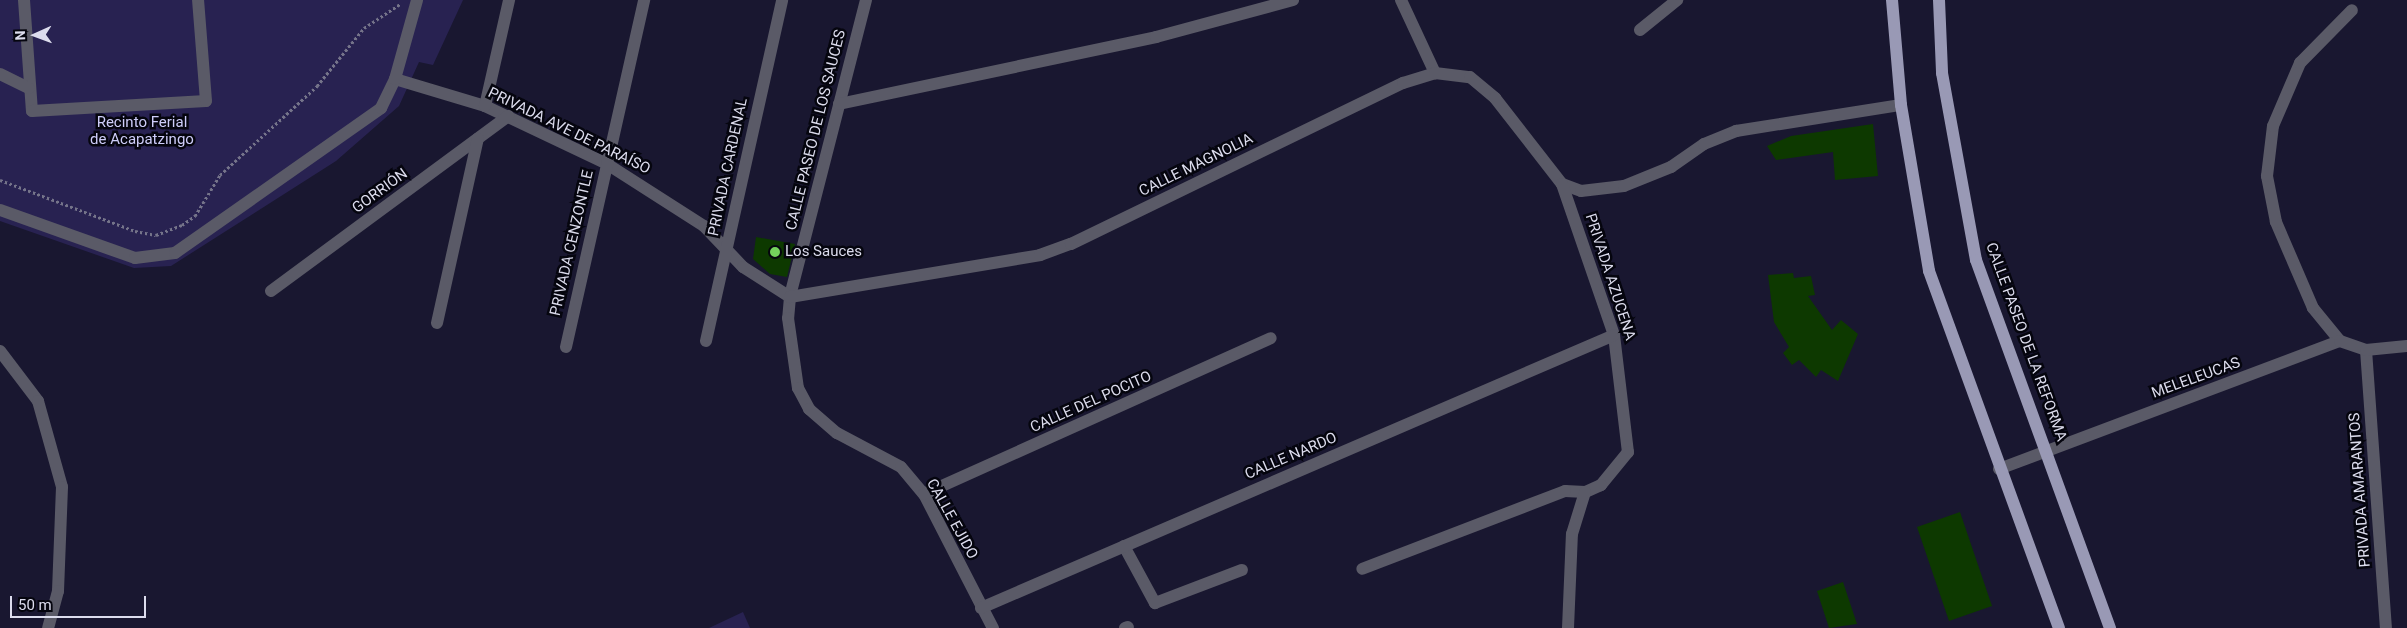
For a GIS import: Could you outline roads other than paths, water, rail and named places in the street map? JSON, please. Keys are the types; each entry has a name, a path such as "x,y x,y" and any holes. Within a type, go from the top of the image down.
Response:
{"main road":[{"path":"1892,0 1901,105 1929,271 1999,469 2060,628"},
{"name":"CALLE PASEO DE LA REFORMA","path":"1938,0 1942,73 1976,260 2048,450 2110,628"}],"street":[{"path":"24,0 32,111 206,101 198,0"},
{"path":"0,210 135,258 155,259 175,253 380,108 395,79 417,0"},
{"path":"485,106 509,0"},
{"name":"PRIVADA CENZONTLE","path":"566,348 644,0"},
{"name":"PRIVADA CARDENAL","path":"706,340 782,0"},
{"name":"CALLE PASEO DE LOS SAUCES","path":"790,297 866,0"},
{"path":"839,104 1156,37 1293,0"},
{"path":"1401,0 1434,73"},
{"path":"1640,30 1677,0"},
{"path":"2352,10 2300,63 2274,126 2267,176 2276,222 2313,308 2340,341 2366,350 2407,346"},
{"name":"CALLE MAGNOLIA","path":"790,297 950,272 1071,244 1403,83 1434,73 1470,77 1495,98 1562,184"},
{"path":"0,74 29,88"},
{"name":"PRIVADA AVE DE PARAÍSO","path":"395,79 485,106 607,164 704,226 727,250 790,297"},
{"path":"1562,184 1581,191 1624,186 1648,176 1736,131 1901,105"},
{"name":"GORRIÓN","path":"271,291 508,116"},
{"path":"437,323 478,138"},
{"name":"PRIVADA AZUCENA","path":"1562,184 1614,335 1628,452 1601,485 1585,492"},
{"name":"CALLE EJIDO","path":"790,297 798,388 809,409 837,433 901,467 924,494 981,608 993,628"},
{"name":"CALLE NARDO","path":"981,608 1614,335"},
{"name":"CALLE DEL POCITO","path":"924,494 1271,338"},
{"name":"MELELEUCAS","path":"1999,469 2340,341"},
{"path":"0,350 38,400 62,487 58,590 48,628"},
{"name":"PRIVADA AMARANTOS","path":"2366,350 2386,628"},
{"path":"1362,569 1565,491 1585,492 1572,534 1568,628"},
{"path":"1124,546 1155,604 1242,570"}],"place":[{"name":"Los Sauces","path":"775,252"}],"park label":[{"name":"Recinto Ferial de Acapatzingo","path":"142,130"}]}
